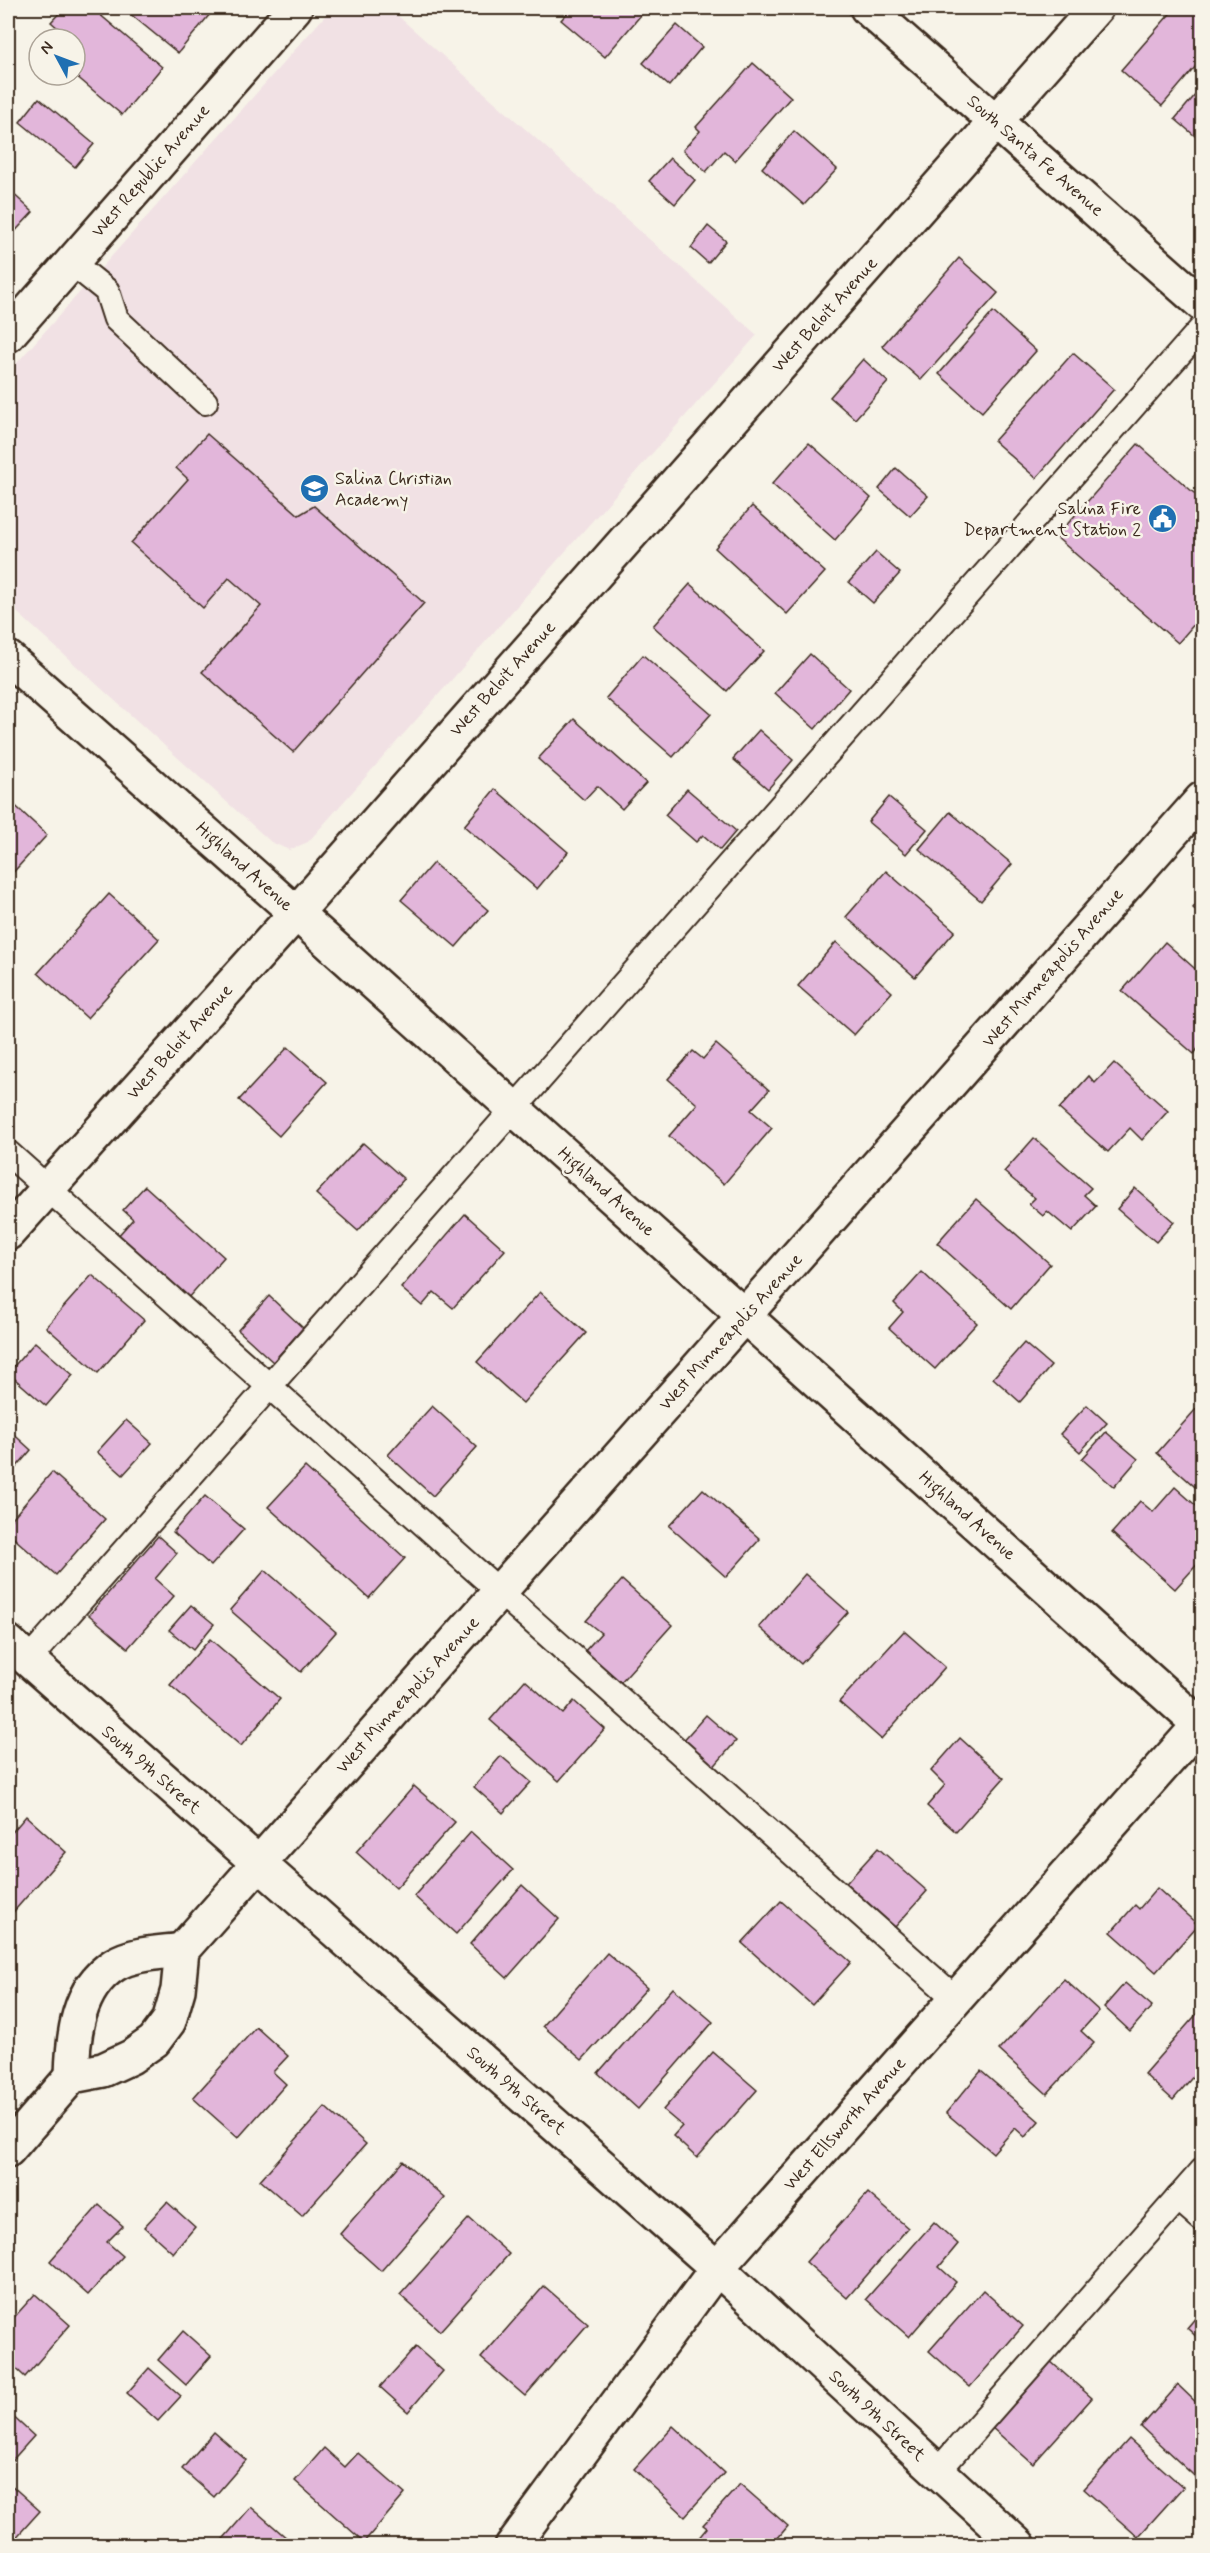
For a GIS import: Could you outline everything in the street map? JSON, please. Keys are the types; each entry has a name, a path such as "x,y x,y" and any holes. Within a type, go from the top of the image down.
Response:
{"street":[{"name":"West Republic Avenue","path":"8,335 295,8"},
{"name":"South Santa Fe Avenue","path":"867,8 1203,304"},
{"name":"West Beloit Avenue","path":"8,1233 296,913 1096,8"},
{"name":"Highland Avenue","path":"8,658 1202,1725"},
{"name":"West Minneapolis Avenue","path":"182,1950 1203,799"},
{"name":"South 9th Street","path":"18,1651 717,2268 1019,2546"},
{"name":"West Ellsworth Avenue","path":"512,2546 717,2268 1202,1725"},
{"path":"8,2150 72,2076 103,2070 131,2057 154,2041 169,2021 178,1990 182,1950 143,1955 115,1964 94,1984 82,2005 73,2037 72,2076"}],"lane":[{"path":"71,262 107,291 116,319 205,402"},
{"path":"18,1651 269,1387 1203,328"},
{"path":"8,1153 956,1999"},
{"path":"938,2471 1203,2170"},
{"path":"1178,2198 1203,2219"}],"shaded area":[{"name":"Salina Christian Academy","path":"332,8 389,8 757,335 308,842 289,850 271,842 8,604 8,373"}],"building":[{"path":"64,8 92,8 162,67 122,115 87,85 87,27 57,27 51,22"},
{"path":"123,8 215,8 178,53"},
{"path":"572,8 647,8 605,57 561,20"},
{"path":"1175,8 1202,8 1202,59 1162,106 1121,70"},
{"path":"677,25 702,47 669,86 643,63"},
{"path":"753,63 791,97 735,161 724,151 706,172 683,150 700,131 696,127"},
{"path":"1202,87 1202,142 1175,119"},
{"path":"39,98 94,144 75,167 20,122"},
{"path":"794,131 837,169 804,205 762,168"},
{"path":"670,158 695,180 675,204 649,181"},
{"path":"8,189 33,212 8,239"},
{"path":"708,226 726,241 708,263 691,248"},
{"path":"959,258 998,293 921,380 882,346"},
{"path":"993,312 1036,351 982,412 939,374"},
{"path":"1073,353 1114,389 1036,478 994,441"},
{"path":"863,359 888,382 855,419 830,397"},
{"path":"207,434 299,515 314,506 424,603 293,752 202,672 261,606 229,578 203,608 131,543 188,479 176,468"},
{"path":"809,443 871,498 835,540 772,484"},
{"path":"1138,444 1202,500 1202,615 1178,643 1056,537"},
{"path":"896,468 928,496 910,516 879,489"},
{"path":"752,506 825,572 787,614 715,548"},
{"path":"876,552 900,573 873,603 849,582"},
{"path":"690,584 764,651 727,691 653,626"},
{"path":"810,654 849,689 815,729 775,693"},
{"path":"643,655 711,714 673,757 606,698"},
{"path":"574,719 646,783 622,809 597,786 584,800 538,759"},
{"path":"759,730 793,760 768,789 733,759"},
{"path":"495,789 568,852 537,889 464,826"},
{"path":"687,789 736,831 720,850 703,835 696,842 665,815"},
{"path":"889,797 927,829 906,854 868,822"},
{"path":"8,799 47,835 8,878"},
{"path":"950,812 1012,864 981,901 919,849"},
{"path":"433,863 488,910 456,947 401,900"},
{"path":"886,871 955,931 915,977 846,917"},
{"path":"109,894 159,939 87,1018 38,973"},
{"path":"1202,897 1202,916 1193,908"},
{"path":"836,942 892,992 854,1035 798,986"},
{"path":"1165,942 1202,975 1202,1043 1194,1054 1122,991"},
{"path":"716,1044 769,1090 751,1110 772,1128 724,1184 669,1136 697,1104 668,1079 693,1051 703,1059"},
{"path":"288,1047 327,1082 279,1136 239,1100"},
{"path":"1114,1063 1168,1111 1142,1140 1130,1128 1108,1152 1059,1109 1089,1076 1095,1083"},
{"path":"1034,1138 1091,1188 1084,1195 1096,1206 1072,1232 1047,1211 1043,1216 1029,1204 1035,1198 1004,1172"},
{"path":"363,1143 404,1179 358,1231 316,1194"},
{"path":"145,1186 224,1257 187,1299 117,1237 133,1219 123,1210"},
{"path":"1135,1188 1174,1222 1156,1242 1117,1209"},
{"path":"976,1199 1050,1264 1011,1309 937,1243"},
{"path":"465,1214 505,1250 453,1308 434,1292 422,1306 401,1288"},
{"path":"922,1272 977,1323 935,1369 889,1328 903,1312 894,1303"},
{"path":"92,1275 144,1320 98,1373 46,1327"},
{"path":"540,1292 586,1333 523,1403 477,1362"},
{"path":"269,1296 303,1328 273,1362 238,1330"},
{"path":"35,1342 73,1375 46,1406 8,1373"},
{"path":"1024,1343 1051,1366 1020,1402 993,1378"},
{"path":"1087,1405 1107,1423 1080,1452 1060,1434"},
{"path":"432,1406 477,1447 433,1496 388,1455"},
{"path":"1196,1409 1202,1415 1202,1493 1157,1453"},
{"path":"126,1420 152,1443 123,1475 97,1452"},
{"path":"8,1429 31,1450 8,1477"},
{"path":"1106,1432 1138,1459 1114,1487 1082,1459"},
{"path":"305,1467 405,1558 369,1598 268,1507"},
{"path":"52,1472 105,1519 56,1575 8,1533 8,1523"},
{"path":"1175,1487 1202,1511 1202,1559 1175,1589 1112,1533 1140,1501 1153,1512"},
{"path":"703,1489 760,1539 726,1577 669,1526"},
{"path":"205,1496 244,1529 211,1566 173,1532"},
{"path":"158,1536 177,1553 155,1579 174,1596 128,1648 89,1615"},
{"path":"265,1570 336,1632 301,1672 230,1610"},
{"path":"805,1574 848,1612 801,1664 759,1627"},
{"path":"622,1580 672,1625 619,1684 584,1652 601,1633 586,1621"},
{"path":"191,1605 214,1624 193,1650 169,1630"},
{"path":"904,1631 945,1667 881,1739 839,1702"},
{"path":"210,1639 280,1699 241,1746 170,1685"},
{"path":"525,1680 563,1714 574,1701 605,1729 559,1781 490,1720"},
{"path":"706,1715 736,1741 711,1770 681,1743"},
{"path":"960,1738 1004,1778 956,1832 927,1806 945,1785 931,1771"},
{"path":"501,1756 531,1782 503,1813 474,1787"},
{"path":"414,1786 455,1822 396,1888 356,1852"},
{"path":"26,1816 66,1852 8,1918 8,1837"},
{"path":"471,1832 513,1870 456,1934 414,1896"},
{"path":"878,1848 927,1891 888,1935 839,1891"},
{"path":"522,1885 559,1919 507,1978 470,1944"},
{"path":"1157,1888 1198,1925 1156,1972 1111,1932 1135,1905 1139,1909"},
{"path":"781,1901 851,1962 812,2005 742,1943"},
{"path":"607,1953 647,1988 582,2060 543,2026"},
{"path":"1064,1979 1099,2011 1081,2031 1094,2043 1047,2094 999,2050"},
{"path":"1125,1983 1152,2006 1130,2031 1104,2007"},
{"path":"673,1988 713,2022 638,2109 598,2073"},
{"path":"1202,2008 1202,2066 1173,2100 1144,2074"},
{"path":"256,2027 288,2056 273,2072 286,2084 238,2138 193,2098"},
{"path":"713,2052 757,2090 697,2158 673,2136 682,2126 663,2110"},
{"path":"981,2071 1039,2121 1025,2137 1015,2128 993,2153 946,2113"},
{"path":"325,2107 366,2144 302,2216 260,2180"},
{"path":"403,2161 445,2198 381,2271 340,2234"},
{"path":"868,2193 908,2228 847,2298 806,2262"},
{"path":"167,2202 195,2227 173,2253 144,2227"},
{"path":"99,2205 123,2226 107,2242 123,2256 88,2295 50,2261"},
{"path":"469,2218 509,2254 440,2331 400,2295"},
{"path":"934,2222 958,2244 939,2267 956,2282 909,2337 866,2299"},
{"path":"544,2286 588,2324 525,2396 481,2358"},
{"path":"983,2290 1023,2326 970,2387 929,2351"},
{"path":"35,2294 70,2325 25,2377 8,2361 8,2324"},
{"path":"1202,2310 1202,2342 1187,2328"},
{"path":"183,2331 211,2356 186,2385 158,2360"},
{"path":"416,2347 443,2371 408,2412 380,2387"},
{"path":"1050,2361 1092,2398 1033,2464 991,2427"},
{"path":"149,2368 181,2396 158,2421 127,2393"},
{"path":"1178,2385 1202,2408 1202,2483 1141,2427"},
{"path":"8,2412 34,2436 8,2465"},
{"path":"673,2426 724,2473 685,2516 634,2469"},
{"path":"214,2432 246,2460 214,2497 182,2469"},
{"path":"1129,2439 1183,2487 1138,2537 1084,2489"},
{"path":"324,2448 345,2467 358,2453 405,2494 364,2542 295,2481"},
{"path":"10,2484 40,2511 12,2542 8,2538 8,2486"},
{"path":"740,2484 788,2526 771,2546 692,2546 707,2528 703,2525"},
{"path":"251,2507 296,2546 217,2546"},
{"path":"829,2537 839,2546 821,2546"}],"place":[{"name":"Salina Christian Academy","path":"314,489"},
{"name":"Salina Fire Department Station 2","path":"1162,519"}]}
